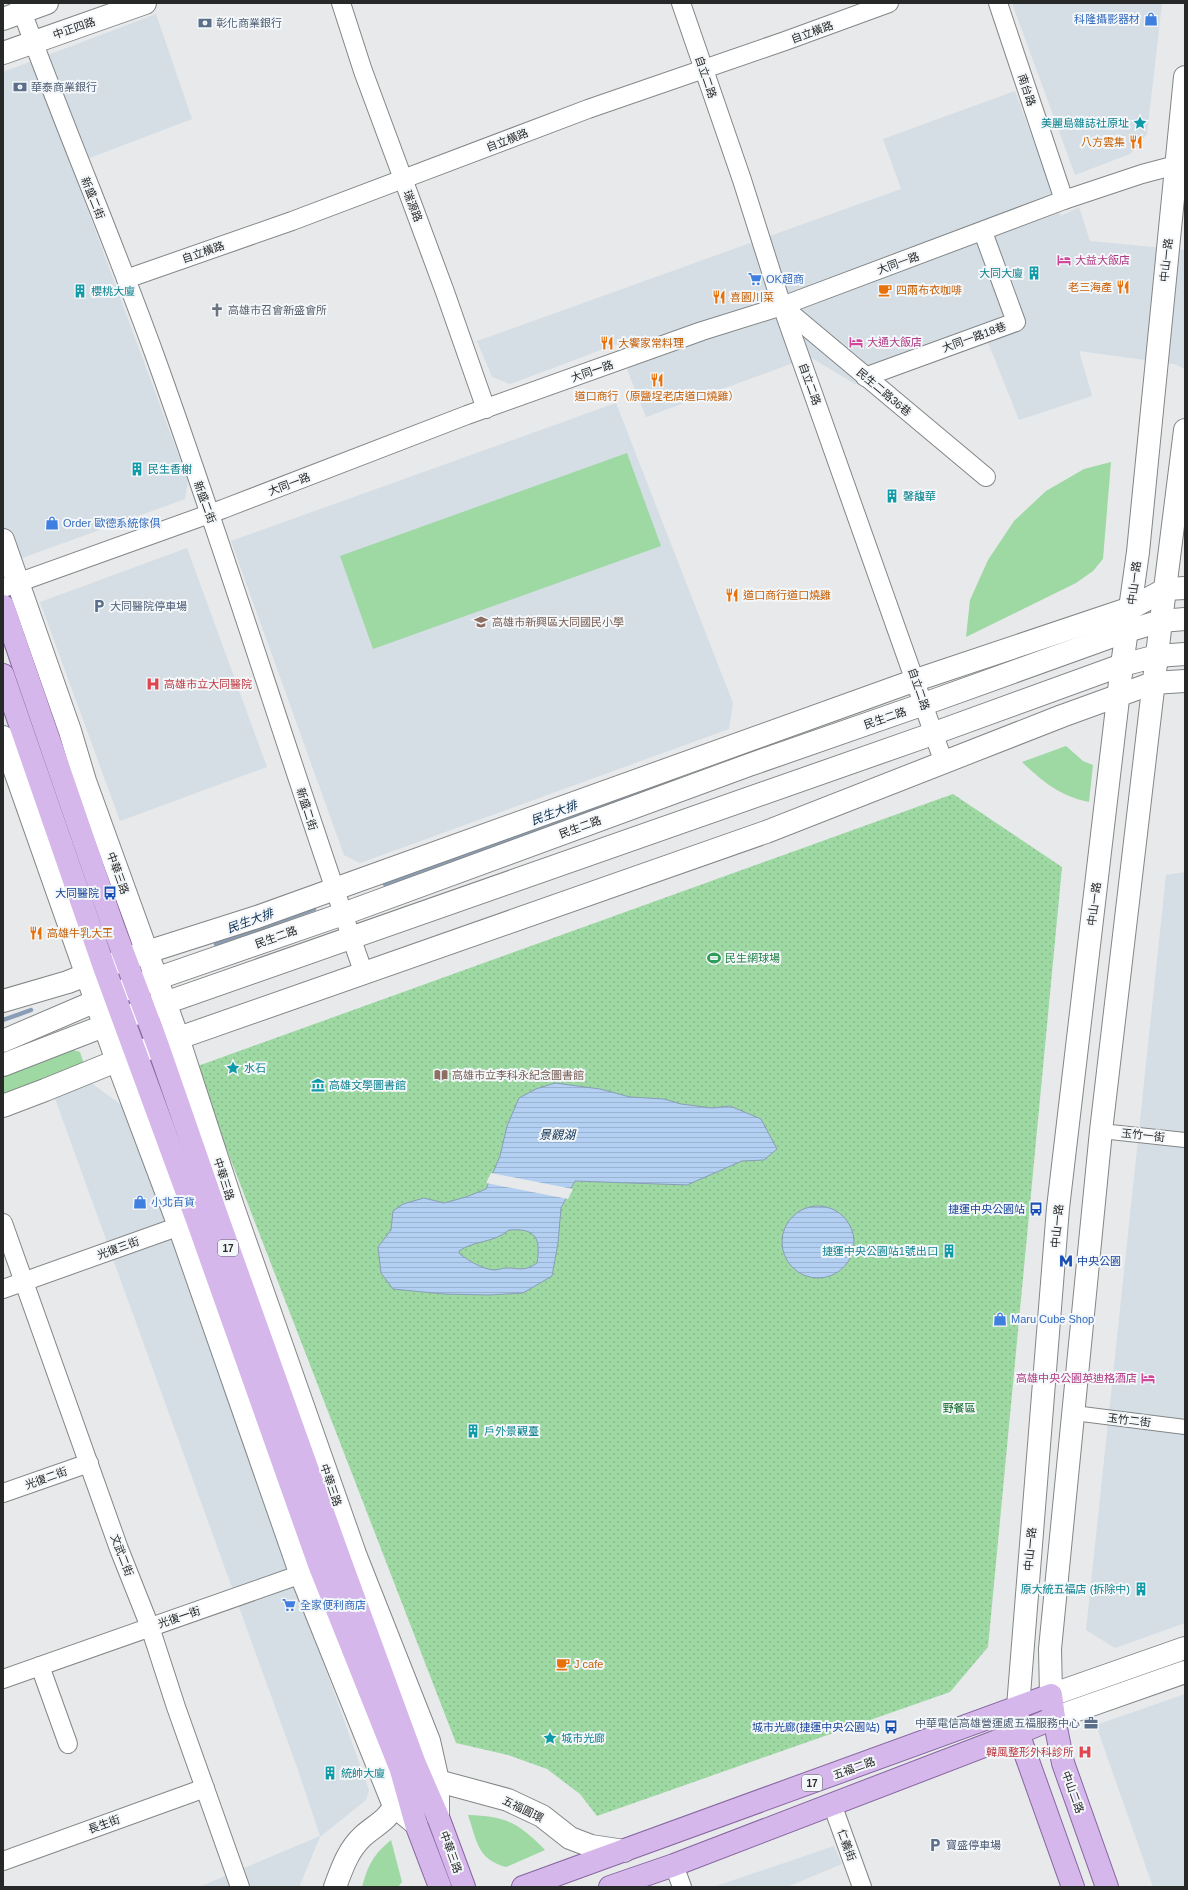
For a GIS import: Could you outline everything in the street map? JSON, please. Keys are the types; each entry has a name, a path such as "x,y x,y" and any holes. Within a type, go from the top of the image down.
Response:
{"main road":[{"path":"15,11 47,3"},
{"name":"中正四路","path":"3,53 144,3"},
{"name":"中山一路","path":"1018,1733 1018,1707 1058,1208 1118,695 1131,608 1181,165 1185,77"},
{"path":"1051,1695 1050,1649 1101,1131 1161,620 1175,588 1185,430"},
{"name":"中華三路","path":"3,540 11,585 70,731 85,781 157,980 155,1007"},
{"path":"3,1001 68,982 125,959 257,917 916,680 1131,608 1175,588"},
{"name":"中華三路","path":"3,606 135,986 155,1007 168,1042 206,1216 401,1770 416,1824 440,1887"},
{"name":"民生二路","path":"3,1042 135,986 157,980 343,914 741,768 1127,631 1161,620 1185,619"},
{"path":"3,1065 155,1007 934,734 1122,665 1157,656 1185,654"},
{"name":"中華三路","path":"3,675 95,971"},
{"path":"3,1106 126,1057 772,830 1118,695 1153,683 1185,681"},
{"name":"中華三路","path":"3,737 95,971 126,1057 206,1216 329,1564 438,1817 464,1887"},
{"name":"中華三路","path":"329,1564 429,1741 438,1781 438,1817"},
{"name":"中華三路","path":"329,1564 394,1806 416,1824"},
{"name":"五福二路","path":"523,1887 1051,1695 1185,1648"},
{"path":"1054,1718 1185,1672"},
{"name":"中山二路","path":"1051,1695 1063,1763 1107,1887"},
{"name":"17","path":"622,1885 1054,1718"},
{"path":"1018,1733 1073,1887"},
{"name":"五福圓環","path":"418,1773 438,1781 508,1800 542,1816 570,1838 591,1846 624,1851"},
{"path":"335,1887 346,1857 362,1837 390,1815 394,1806"}],"street":[{"name":"瑞源路","path":"341,3 402,180 446,292 486,409"},
{"name":"自立二路","path":"681,3 742,180 782,306 916,680 944,763"},
{"name":"自立橫路","path":"126,279 402,180 588,109 703,70 889,3"},
{"name":"南台路","path":"998,3 1064,200"},
{"name":"新盛二街","path":"15,11 33,42 126,279 210,514 334,889 364,974"},
{"name":"大同一路","path":"11,585 210,514 486,409 702,331 782,306 983,232 1064,200 1142,174 1181,165"},
{"name":"大同一路18巷","path":"865,377 1016,322 983,232"},
{"name":"民生二路36巷","path":"782,306 986,477"},
{"name":"玉竹一街","path":"1101,1131 1185,1140"},
{"name":"光復三街","path":"3,1289 206,1216"},
{"name":"文武二街","path":"3,1223 119,1549 150,1627 240,1887"},
{"name":"玉竹二街","path":"1074,1413 1185,1427"},
{"name":"光復二街","path":"3,1493 89,1463"},
{"name":"光復一街","path":"3,1679 329,1564"},
{"path":"40,1666 68,1744"},
{"name":"長生街","path":"3,1861 205,1788"},
{"name":"仁義街","path":"832,1804 862,1887"},
{"path":"674,1865 682,1887"}],"shaded area":[{"path":"1012,3 1162,3 1147,134 1130,154 1075,175"},
{"path":"156,14 192,119 71,165 188,481 185,499 3,565 3,72"},
{"path":"1015,91 1061,216 1079,207 1090,241 1185,250 1185,369 1174,364 1079,351 1092,396 1019,420 987,340 855,384 810,357 646,417 617,344 510,384 492,377 477,341 901,189 883,139"},
{"name":"高雄市新興區大同國民小學","path":"616,403 733,703 729,729 360,863 344,855 231,541"},
{"name":"高雄市立大同醫院","path":"187,548 267,767 120,821 40,602"},
{"path":"1185,872 1185,1623 1115,1648 1086,1630 1166,875"},
{"path":"90,1082 124,1107 369,1790 366,1800 320,1837 299,1887 199,1887 320,1836 298,1770 53,1093"},
{"path":"1185,1694 1185,1887 1153,1887 1096,1725"},
{"path":"834,1846 842,1864 787,1887 713,1887"}],"green space":[{"path":"627,453 661,546 373,649 340,556"},
{"path":"1111,462 1103,559 1093,571 1076,583 966,637 970,600 988,560 1014,521 1046,491 1084,469"},
{"path":"1066,746 1083,761 1093,765 1089,802 1069,796 1052,787 1022,762"},
{"name":"野餐區","path":"953,794 1062,867 988,1647 950,1692 597,1816 580,1794 547,1769 508,1755 456,1743 195,1067"},
{"path":"73,1050 80,1052 84,1064 3,1098 3,1075"},
{"path":"468,1815 492,1817 511,1823 527,1833 545,1850 506,1867 496,1864 484,1854 476,1841"},
{"path":"391,1840 402,1882 398,1887 362,1887 375,1856"}],"water":[{"name":"景觀湖","path":"555,1083 600,1089 630,1097 664,1099 681,1104 712,1108 730,1106 761,1119 777,1149 764,1160 742,1161 687,1185 575,1181 561,1208 558,1243 552,1276 523,1293 489,1295 444,1294 393,1289 381,1273 378,1247 391,1230 393,1211 403,1204 424,1198 444,1203 466,1197 486,1189 500,1156 507,1126 519,1098 536,1089","holes":["509,1230 518,1230 531,1233 535,1236 537,1241 537,1263 529,1268 489,1269 476,1264 460,1254 459,1251 465,1247 497,1237"]},
{"path":"818,1206 838,1212 848,1222 854,1242 848,1262 838,1272 818,1278 798,1272 788,1262 782,1242 788,1222 798,1212"}],"pier":[{"path":"491,1173 573,1189 568,1199 486,1183"}],"waterway":[{"name":"民生大排","path":"385,884 678,779"},
{"name":"民生大排","path":"216,944 314,909"},
{"name":"民生大排","path":"3,1020 31,1010"}],"place":[{"name":"科隆攝影器材","path":"1151,19"},
{"name":"彰化商業銀行","path":"205,23"},
{"name":"華泰商業銀行","path":"20,87"},
{"name":"美麗島雜誌社原址","path":"1140,123"},
{"name":"八方雲集","path":"1136,142"},
{"name":"大益大飯店","path":"1064,260"},
{"name":"大同大廈","path":"1034,273"},
{"name":"OK超商","path":"755,279"},
{"name":"老三海產","path":"1123,287"},
{"name":"四兩布衣咖啡","path":"885,290"},
{"name":"櫻桃大廈","path":"80,291"},
{"name":"喜園川菜","path":"719,297"},
{"name":"高雄市召會新盛會所","path":"217,310"},
{"name":"大通大飯店","path":"856,342"},
{"name":"大饗家常料理","path":"607,343"},
{"name":"道口商行（原鹽埕老店道口燒雞）","path":"657,380"},
{"name":"民生香榭","path":"137,469"},
{"name":"馨馥華","path":"892,496"},
{"name":"Order 歐德系統傢俱","path":"52,523"},
{"name":"道口商行道口燒雞","path":"732,595"},
{"name":"大同醫院停車場","path":"99,606"},
{"name":"高雄市新興區大同國民小學","path":"481,622"},
{"name":"高雄市立大同醫院","path":"153,684"},
{"name":"大同醫院","path":"110,893"},
{"name":"高雄牛乳大王","path":"36,933"},
{"name":"民生網球場","path":"714,958"},
{"name":"水石","path":"233,1068"},
{"name":"高雄市立李科永紀念圖書館","path":"441,1075"},
{"name":"高雄文學圖書館","path":"318,1085"},
{"name":"小北百貨","path":"140,1202"},
{"name":"捷運中央公園站","path":"1036,1209"},
{"name":"捷運中央公園站1號出口","path":"949,1251"},
{"name":"中央公園","path":"1066,1261"},
{"name":"Maru Cube Shop","path":"1000,1319"},
{"name":"高雄中央公園英迪格酒店","path":"1148,1378"},
{"name":"戶外景觀臺","path":"473,1431"},
{"name":"原大統五福店 (拆除中)","path":"1141,1589"},
{"name":"全家便利商店","path":"289,1605"},
{"name":"J cafe","path":"563,1664"},
{"name":"中華電信高雄營運處五福服務中心","path":"1091,1723"},
{"name":"城市光廊(捷運中央公園站)","path":"891,1727"},
{"name":"城市光廊","path":"550,1738"},
{"name":"韓風整形外科診所","path":"1085,1752"},
{"name":"統帥大廈","path":"330,1773"},
{"name":"寶盛停車場","path":"935,1845"}]}
